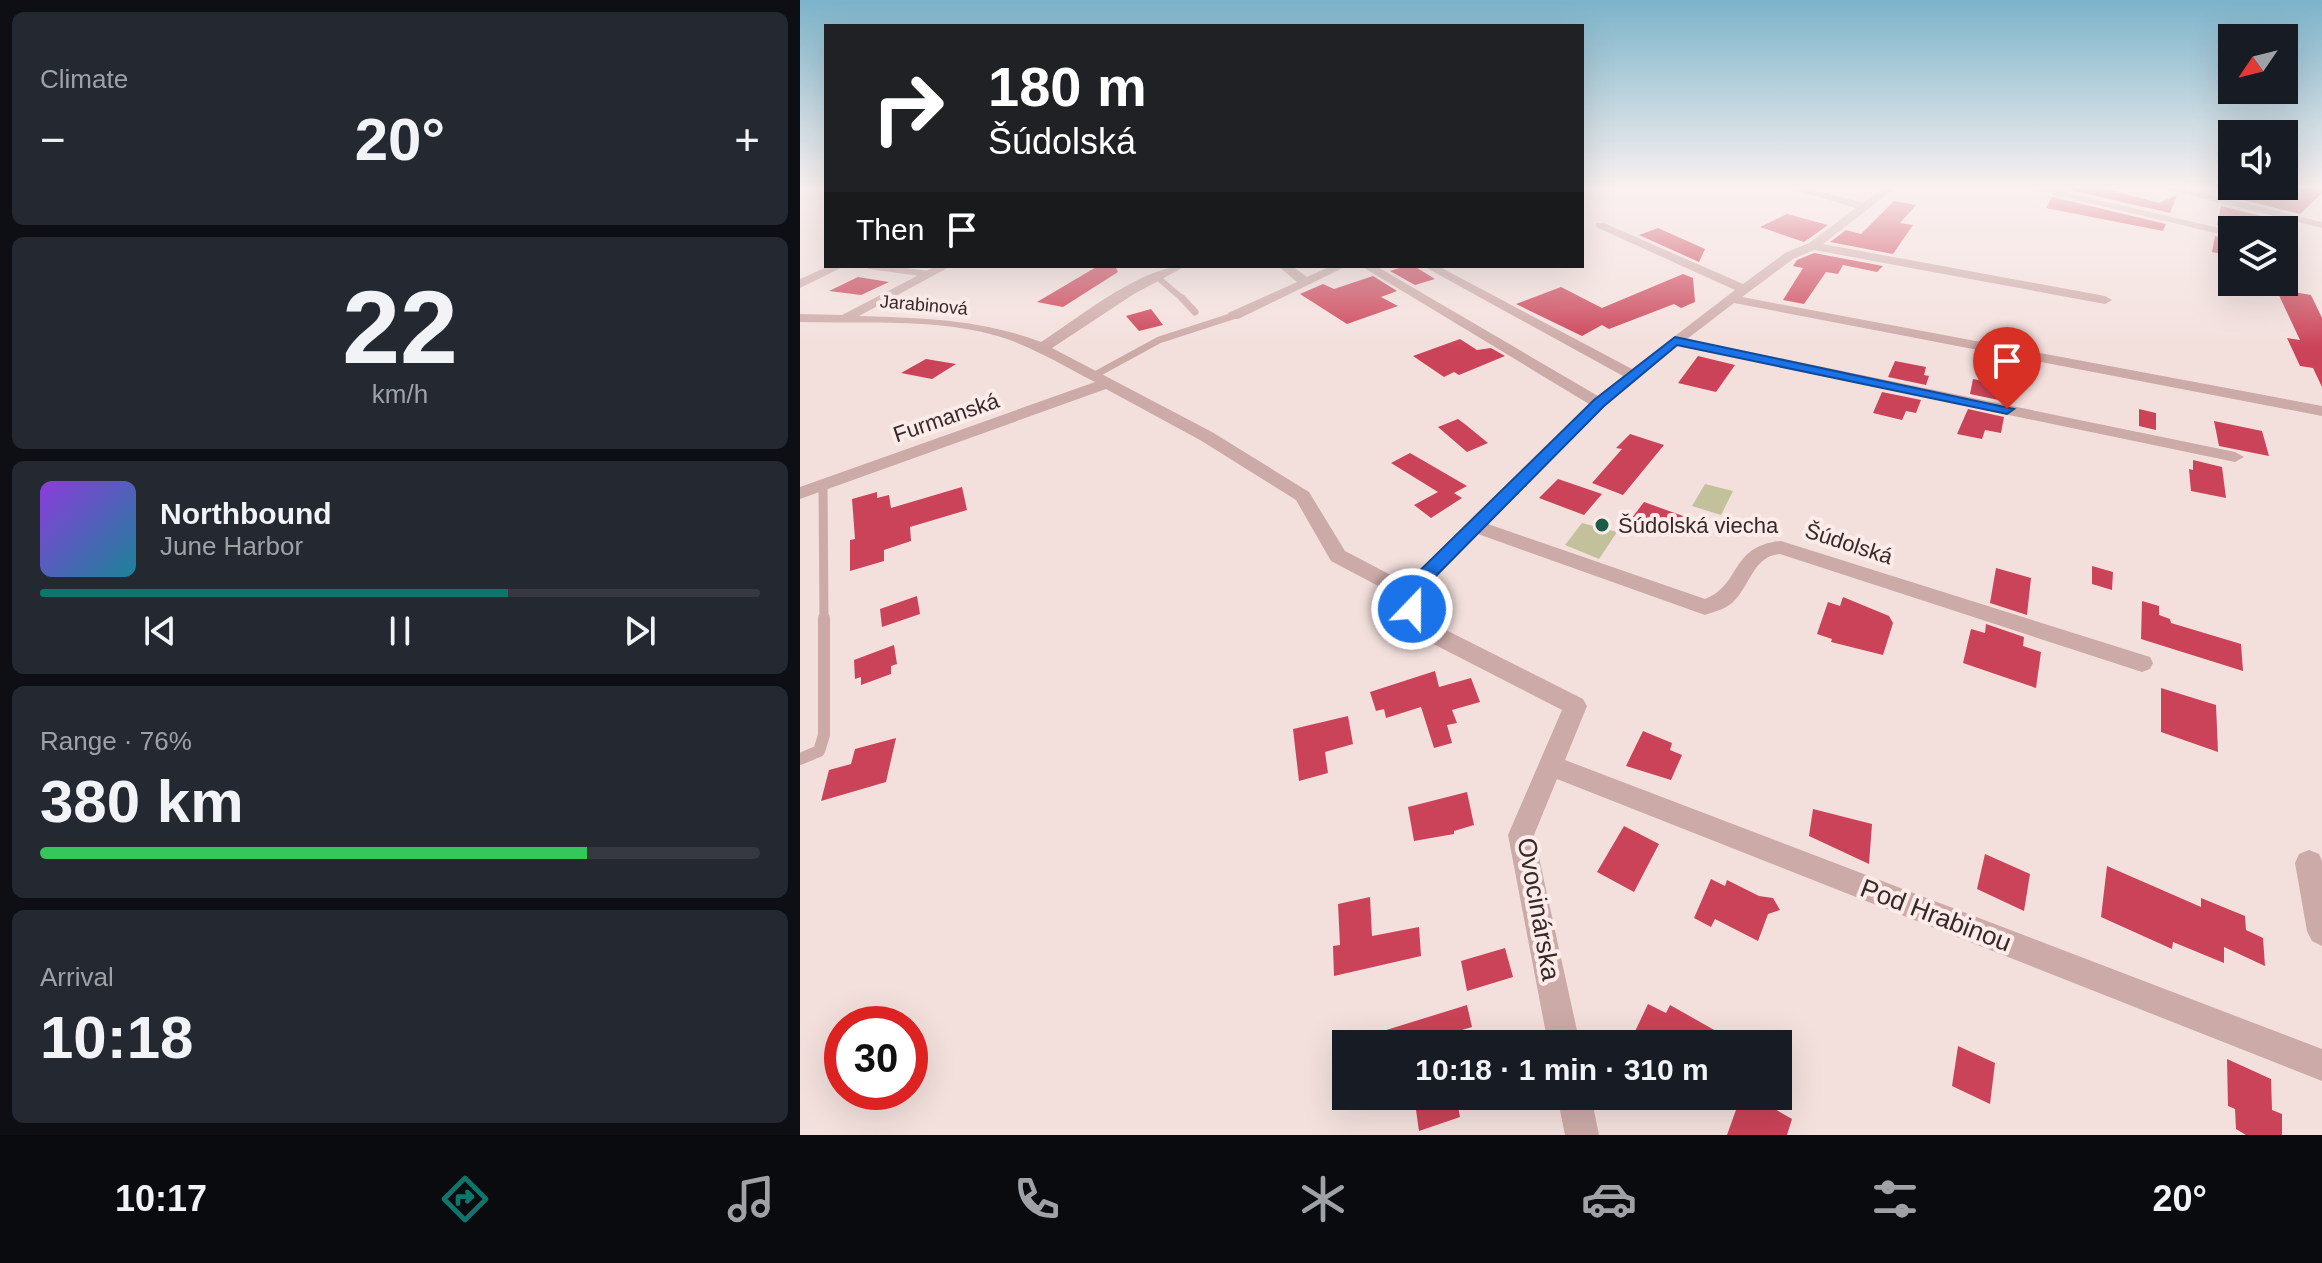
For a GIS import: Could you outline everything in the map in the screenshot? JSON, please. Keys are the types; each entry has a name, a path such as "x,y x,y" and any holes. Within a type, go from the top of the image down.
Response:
{"street":[{"path":"1636,241 1744,289"},
{"path":"1408,593 1599,403 1744,289 1789,256 1820,241"},
{"path":"1813,246 2105,300"},
{"path":"800,284 835,268"},
{"path":"845,318 941,268"},
{"path":"1042,348 1156,276 1175,268"},
{"path":"1287,268 1304,281"},
{"path":"1233,316 1259,307 1304,281 1336,268"},
{"path":"1370,268 1599,403"},
{"path":"1433,268 1632,375"},
{"path":"1731,299 2322,411"},
{"name":"Jarabinová","path":"800,318 954,323 1009,335 1042,348 1303,496 1338,556 1408,593"},
{"path":"1675,341 2235,457"},
{"name":"Furmanská","path":"800,493 1100,379"},
{"name":"Šúdolská","path":"1477,527 1705,607 1720,605 1731,594 1754,552 1768,546 1781,547 2142,663"},
{"name":"Ovocinárska","path":"1408,593 1416,625 1575,706 1521,835 1561,1030"},
{"name":"Pod Hrabinou","path":"1550,765 2322,1065"},
{"path":"2309,863 2322,931"},
{"path":"1577,1110 1582,1135"}],"lane":[{"path":"884,268 928,274"},
{"path":"1156,276 1167,282 1195,312"},
{"path":"1100,379 1159,340 1233,316"},
{"path":"800,759 819,751 824,735 823,485"}],"shaded area":[{"path":"1705,484 1733,491 1721,515 1692,506"},
{"path":"1582,523 1617,532 1599,559 1565,545"}],"building":[{"path":"1652,241 1687,241 1705,249 1699,262"},
{"path":"1831,241 1902,241 1893,254"},
{"path":"2214,241 2218,241 2218,253 2212,252"},
{"path":"1814,253 1883,266 1877,272 1843,265 1838,274 1826,272 1804,304 1783,300 1803,268 1793,266 1797,260"},
{"path":"1095,268 1116,268 1118,272 1063,307 1037,302"},
{"path":"1417,268 1435,279 1415,285 1390,271"},
{"path":"1683,274 1693,278 1695,302 1681,308 1674,304 1609,329 1602,325 1582,336 1516,304 1561,287 1602,308"},
{"path":"1373,276 1397,291 1381,297 1398,306 1347,324 1300,294 1323,284 1334,289"},
{"path":"858,277 889,282 861,295 829,291"},
{"path":"2298,293 2311,295 2322,318 2322,387 2313,368 2300,366 2287,338 2300,340 2279,296 2298,296"},
{"path":"1151,309 1163,325 1139,331 1126,316"},
{"path":"1460,339 1477,350 1491,348 1505,356 1459,375 1454,372 1444,377 1413,356"},
{"path":"1698,356 1735,365 1716,392 1678,383"},
{"path":"926,359 956,364 932,379 901,373"},
{"path":"1895,361 1926,367 1924,375 1929,376 1926,385 1888,377"},
{"path":"1973,379 2002,385 2001,392 2009,393 2008,402 1970,394"},
{"path":"1882,392 1921,400 1916,413 1906,411 1902,420 1873,413"},
{"path":"1968,409 2004,417 2001,433 1985,430 1982,439 1957,434"},
{"path":"2139,409 2156,413 2156,430 2139,426"},
{"path":"1458,419 1488,443 1467,452 1438,427"},
{"path":"2214,421 2262,431 2269,456 2219,446"},
{"path":"1630,434 1664,445 1623,495 1592,483 1622,449 1616,448"},
{"path":"1410,453 1467,486 1454,493 1462,498 1431,518 1414,505 1438,492 1391,463"},
{"path":"2193,460 2222,467 2226,498 2191,491 2189,469 2193,470"},
{"path":"1558,479 1602,494 1584,515 1539,498"},
{"path":"962,487 967,510 910,527 911,541 884,550 884,561 850,571 850,540 855,539 852,499 877,492 877,498 889,495 891,508"},
{"path":"1644,502 1683,516 1672,533 1631,519"},
{"path":"2092,566 2113,572 2112,590 2092,584"},
{"path":"1996,568 2031,578 2027,615 1990,603"},
{"path":"917,596 920,614 882,627 880,609"},
{"path":"1843,597 1889,616 1893,623 1883,655 1831,642 1832,639 1817,634 1828,602 1840,606"},
{"path":"2142,601 2159,606 2159,615 2170,619 2171,623 2241,644 2243,671 2141,639"},
{"path":"1986,624 2024,637 2023,646 2041,652 2036,688 1963,663 1971,629 1985,633"},
{"path":"894,645 897,664 891,666 891,674 861,685 861,677 855,679 854,660"},
{"path":"1435,671 1439,687 1471,678 1480,702 1452,710 1457,723 1447,725 1452,743 1434,748 1421,707 1386,718 1384,709 1376,711 1370,692"},
{"path":"2161,688 2216,705 2218,752 2161,732"},
{"path":"1348,716 1353,744 1325,752 1328,773 1299,781 1293,729"},
{"path":"1643,731 1672,743 1670,750 1682,755 1671,780 1626,766"},
{"path":"896,738 886,782 821,801 829,770 851,764 855,749"},
{"path":"1467,792 1474,825 1454,831 1454,834 1414,841 1408,807"},
{"path":"1813,809 1872,824 1869,864 1809,836"},
{"path":"1624,826 1659,844 1634,892 1597,872"},
{"path":"1985,854 2030,874 2024,911 1977,889"},
{"path":"2107,866 2201,907 2201,898 2245,916 2246,930 2263,938 2265,966 2224,947 2224,963 2173,942 2172,949 2101,917"},
{"path":"1711,879 1725,886 1727,880 1759,896 1773,898 1780,910 1768,914 1758,941 1715,919 1711,927 1694,918"},
{"path":"1370,897 1372,936 1419,927 1421,956 1334,976 1333,946 1340,945 1338,904"},
{"path":"1505,948 1513,977 1467,991 1461,961"},
{"path":"1648,1004 1666,1013 1670,1005 1714,1030 1636,1030"},
{"path":"1467,1005 1472,1027 1462,1030 1386,1030"},
{"path":"1958,1046 1995,1063 1990,1104 1952,1086"},
{"path":"2227,1059 2271,1079 2272,1110 2282,1114 2282,1135 2246,1135 2236,1129 2235,1109 2228,1106"},
{"path":"1416,1110 1459,1110 1460,1117 1419,1131"},
{"path":"1736,1110 1776,1110 1792,1119 1787,1135 1727,1135"}],"place":[{"name":"Šúdolská viecha","path":"1602,525"}],"route":[{"path":"1412,609 1408,593 1599,403 1675,341 2007,409"}]}
